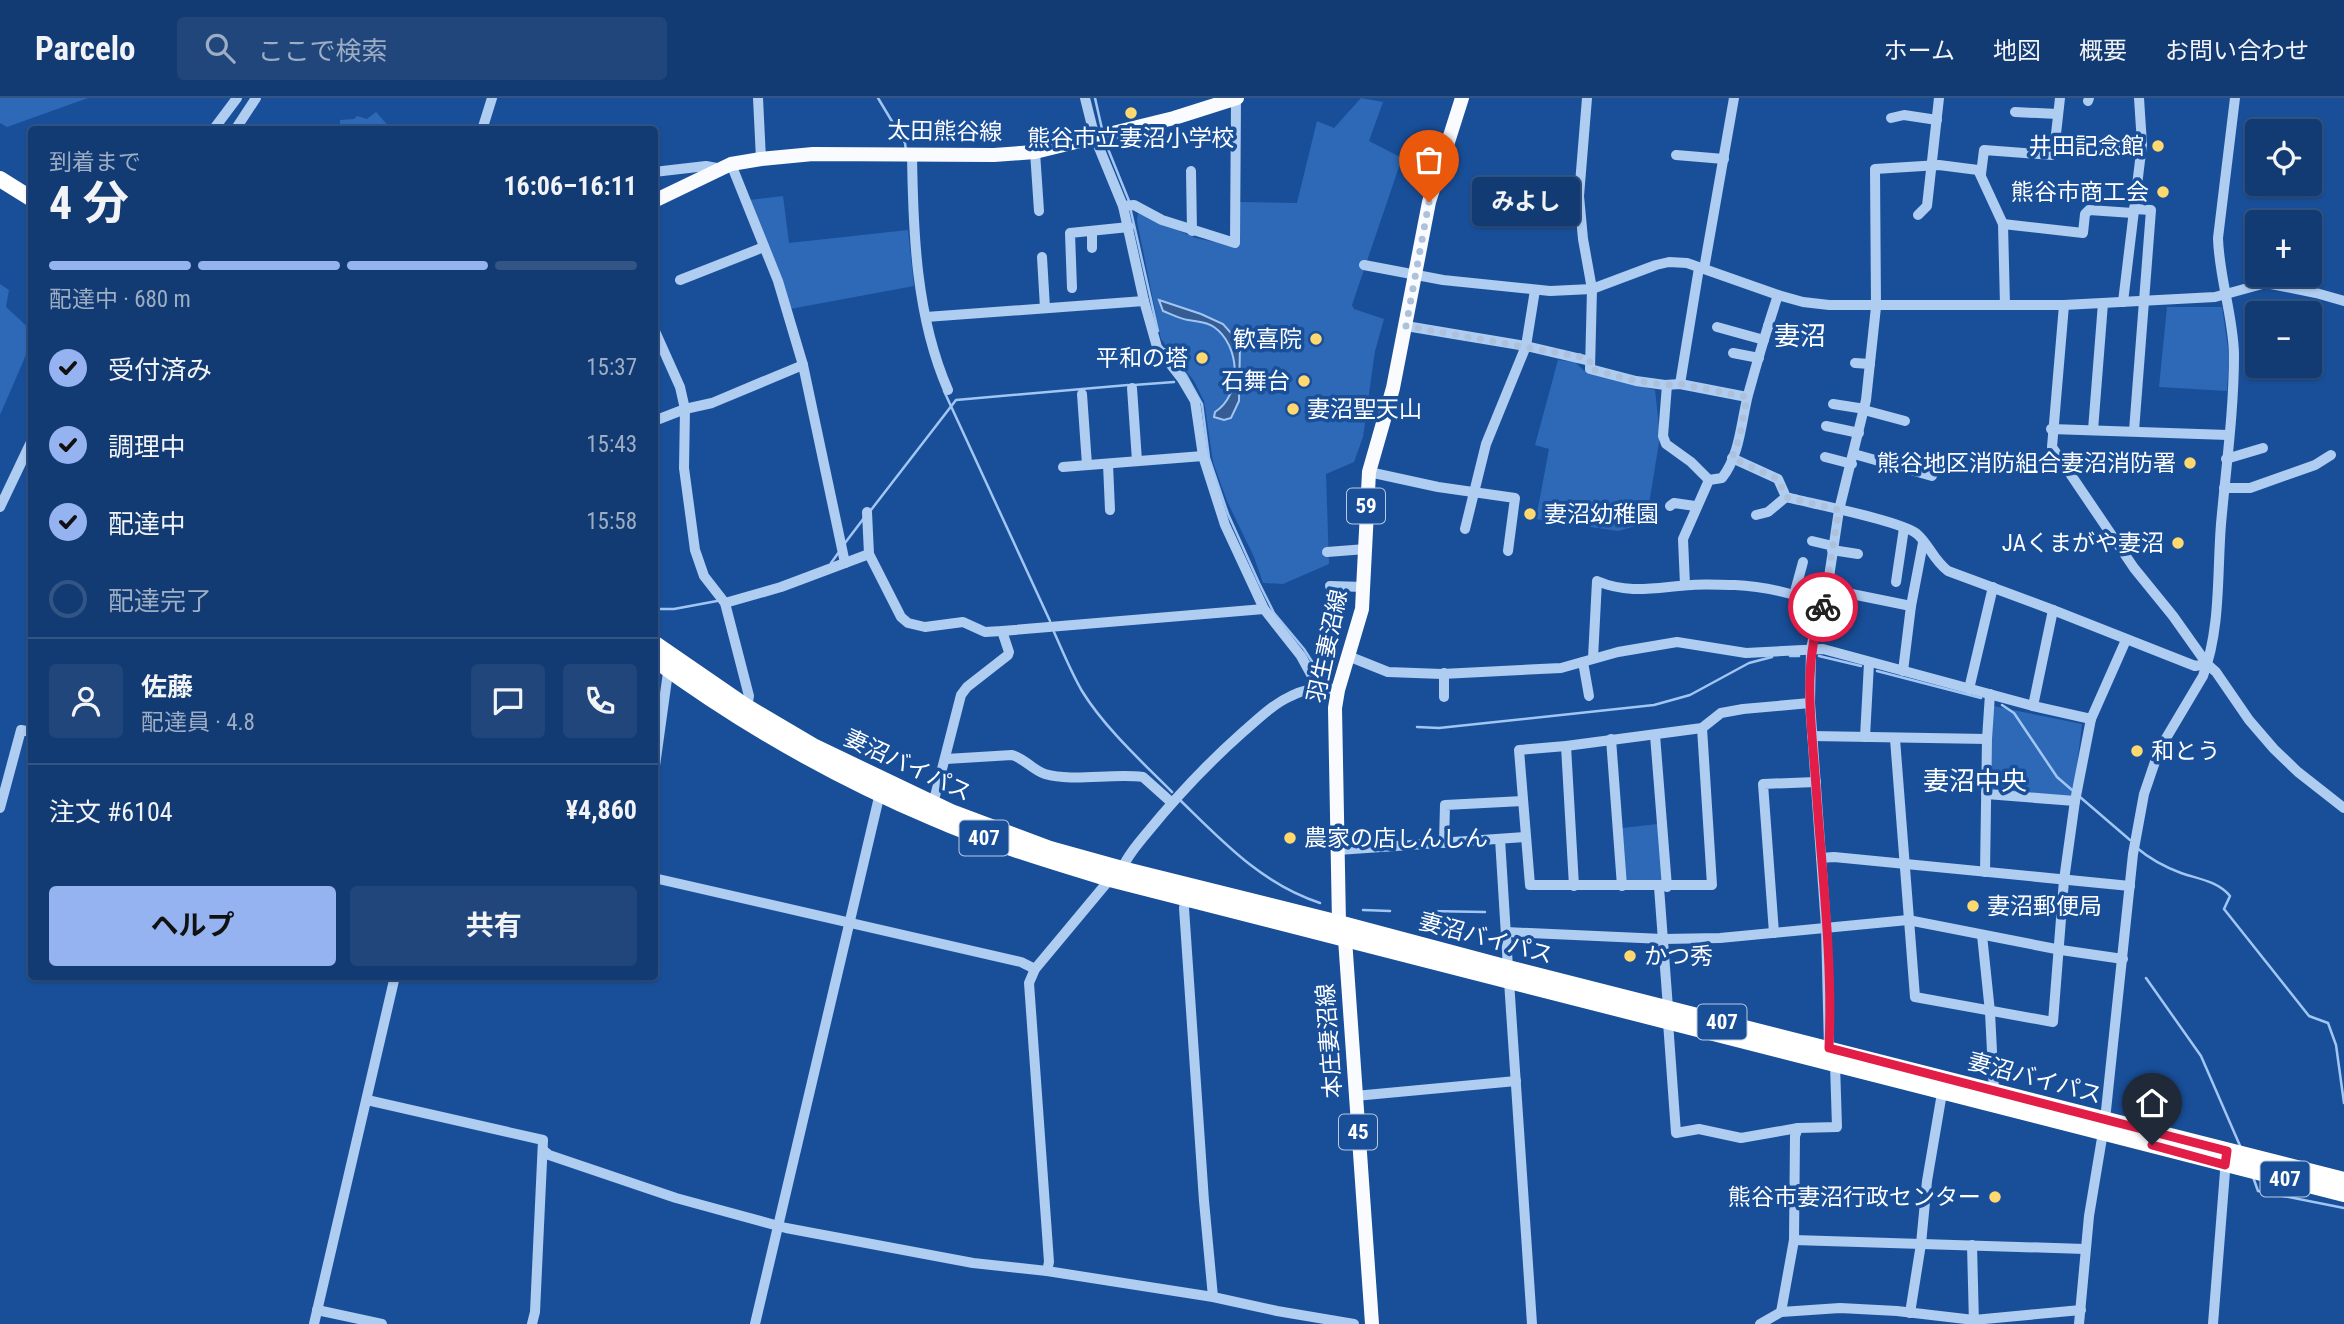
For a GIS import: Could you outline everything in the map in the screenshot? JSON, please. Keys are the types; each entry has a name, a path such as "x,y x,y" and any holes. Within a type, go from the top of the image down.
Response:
{"highway":[{"path":"0,179 28,197"},
{"path":"0,191 28,208"},
{"name":"妻沼バイパス","path":"665,662 813,746 933,804 1186,898 1832,1056 1994,1091 2104,1126 2226,1158 2344,1194"},
{"name":"妻沼バイパス","path":"665,662 750,724 796,751 934,819 1008,847 1116,874 1339,923 1508,975"},
{"name":"妻沼バイパス","path":"1832,1056 1942,1093 2104,1126"},
{"name":"妻沼バイパス","path":"2226,1158 2344,1180"}],"main road":[{"name":"太田熊谷線","path":"658,199 727,167 761,159 813,154 994,155 1035,152 1174,118 1237,98"},
{"name":"羽生妻沼線","path":"1339,923 1334,729 1338,690 1362,609 1369,472 1393,388 1432,189 1462,98"},
{"name":"本庄妻沼線","path":"1339,923 1345,939 1373,1324"}],"street":[{"path":"216,126 237,98"},
{"path":"238,126 256,98"},
{"path":"483,126 492,98"},
{"path":"758,98 761,159"},
{"path":"1085,98 1095,138 1128,205 1129,227 1157,347 1195,401 1203,456 1225,525 1264,609 1301,656 1318,687"},
{"path":"1128,205 1192,231 1236,243 1237,98"},
{"path":"1587,98 1579,196 1581,230 1592,289 1590,369 1636,381 1680,384 1747,397"},
{"path":"1680,384 1734,98"},
{"path":"1918,215 1927,206 1939,98"},
{"path":"1981,174 1984,150 2052,155 2060,98"},
{"path":"2123,302 2142,144 2138,98"},
{"path":"2079,1324 2085,1249 2104,1126 2138,825 2149,772 2172,724 2203,676 2218,596 2234,352 2218,255 2218,238 2235,98"},
{"path":"2015,112 2058,114"},
{"path":"1891,118 1904,115 1937,120"},
{"path":"2055,142 2142,144"},
{"path":"1035,152 1039,211"},
{"path":"912,153 917,256 926,317 933,352 948,390"},
{"path":"1676,155 1724,159"},
{"path":"658,172 706,166 727,167 778,281 803,365 845,563"},
{"path":"1656,735 1663,939 1676,1133 1699,1129 1741,1138 1798,1128 1837,1127 1810,703 1812,644 1825,604 1839,510 1860,433 1870,364 1876,307 1875,169 1933,166 1978,170 2003,225 2005,305"},
{"path":"1191,171 1192,231"},
{"path":"2003,225 2083,233 2085,214 2090,210 2151,210 2134,431"},
{"path":"1072,288 1070,233 1129,227"},
{"path":"1092,231 1092,248"},
{"path":"680,280 764,247"},
{"path":"1042,257 1045,308"},
{"path":"1364,265 1414,276 1535,290 1592,289 1669,262 1687,263 1803,302 1876,307 2064,305 2144,301 2225,295 2266,283 2344,301"},
{"path":"1465,529 1486,444 1526,346 1535,290"},
{"path":"1709,480 1722,478 1732,458 1777,295"},
{"path":"926,317 1144,300"},
{"path":"2094,430 2104,303"},
{"path":"2064,305 2051,429 2052,447 2134,568 2207,664 2216,672 2249,720 2298,772 2344,808"},
{"path":"1406,326 1526,346 1590,360"},
{"path":"1768,326 1809,337"},
{"path":"1717,327 1764,340"},
{"path":"658,338 680,387 685,409 684,468 695,550 704,576 725,603 749,696 747,707"},
{"path":"1732,353 1759,358"},
{"path":"1855,363 1870,364"},
{"path":"658,419 685,409 712,403 803,365"},
{"path":"1667,385 1663,427 1666,444 1691,462 1709,480"},
{"path":"1132,388 1137,461"},
{"path":"1082,394 1087,465"},
{"path":"1833,404 1864,409 1905,421"},
{"path":"1826,426 1860,433"},
{"path":"2051,429 2228,435"},
{"path":"0,507 28,448"},
{"path":"2226,459 2263,448"},
{"path":"2224,488 2250,488 2315,466 2331,455"},
{"path":"1063,467 1203,456"},
{"path":"1825,457 1853,459 1932,476"},
{"path":"1732,458 1778,479 1786,497"},
{"path":"1108,464 1110,510"},
{"path":"1369,472 1438,487 1515,498 1508,551"},
{"path":"1685,586 1682,546 1695,506 1709,480"},
{"path":"1786,497 1904,528 1917,534 1936,562 1948,571 2195,666 2207,664"},
{"path":"1756,515 1768,512 1786,497"},
{"path":"1671,506 1674,503 1695,506"},
{"path":"867,512 869,554 901,617 908,623 932,628 953,621 963,622 985,632 1264,609"},
{"path":"1896,582 1904,528"},
{"path":"1812,541 1858,554"},
{"path":"1903,671 1911,606 1923,543"},
{"path":"1328,552 1366,549"},
{"path":"725,603 782,587 869,554"},
{"path":"1794,595 1803,562"},
{"path":"1589,695 1588,660 1597,581 1621,590 1740,585 1825,604"},
{"path":"1330,586 1364,587"},
{"path":"1969,689 1993,587"},
{"path":"1828,589 1911,606"},
{"path":"2033,706 2053,610"},
{"path":"933,804 961,695 967,687 1008,655 1002,631"},
{"path":"1895,739 1915,997 2053,1022 2061,950 2064,880 2075,801 2091,719 2126,640"},
{"path":"1348,656 1388,672 1444,673 1561,668 1618,652 1677,642 1746,653 1812,644 1869,663 2091,719"},
{"path":"658,733 665,662"},
{"path":"1865,737 1869,663"},
{"path":"1415,685 1419,673"},
{"path":"1444,673 1444,697"},
{"path":"1047,1271 1049,1262 1028,983 1035,970 1116,874 1171,802 1208,764 1265,712 1290,696 1318,687 1338,690"},
{"path":"1985,872 1990,694"},
{"path":"1702,728 1712,886 1530,885 1519,750 1702,728 1721,713 1810,703"},
{"path":"0,808 21,730 28,731"},
{"path":"1812,736 1987,739"},
{"path":"1612,739 1622,887"},
{"path":"1566,746 1574,886"},
{"path":"946,759 1012,755 1036,770 1052,775 1143,777 1171,802"},
{"path":"1774,933 1763,784 1816,782"},
{"path":"2334,799 2344,792"},
{"path":"755,1324 880,793"},
{"path":"1986,793 2075,801"},
{"path":"1444,843 1445,805 1522,801"},
{"path":"1338,850 1525,837"},
{"path":"1500,839 1532,1324"},
{"path":"1821,858 1834,857 2130,886"},
{"path":"658,879 1021,962 1035,970"},
{"path":"1186,898 1184,921 1213,1297"},
{"path":"1506,932 1720,939 1909,920 2061,950 2123,959"},
{"path":"1982,935 1994,1091"},
{"path":"314,1324 394,980"},
{"path":"1355,1096 1516,1081"},
{"path":"1910,1313 1927,1181 1942,1093"},
{"path":"367,1100 543,1140 535,1312 531,1324"},
{"path":"1781,1312 1794,1240 1795,1136 1798,1128"},
{"path":"544,1151 676,1198 786,1228 973,1263 1047,1271 1213,1297 1354,1324"},
{"path":"2213,1324 2226,1158"},
{"path":"1794,1240 2085,1249"},
{"path":"1972,1245 1974,1322"},
{"path":"1760,1324 1781,1312 1840,1308 1910,1313 1974,1322 2081,1310"},
{"path":"317,1310 382,1324"}],"shaded area":[{"path":"0,98 88,98 7,127 0,123"},
{"path":"1361,98 1383,102 1369,141 1402,158 1352,305 1354,309 1384,319 1375,351 1363,437 1354,462 1326,474 1329,564 1283,584 1263,583 1213,462 1204,401 1194,381 1161,339 1137,221 1138,213 1196,238 1237,247 1238,202 1297,203 1317,121 1334,128"},
{"path":"376,112 388,126 340,126 340,120 354,119 357,116 367,119"},
{"path":"783,196 789,243 908,230 914,286 790,309 749,200"},
{"path":"0,284 9,290 6,307 28,327 28,350 0,415"},
{"path":"1159,300 1223,324 1240,343 1239,401 1231,418 1224,420 1214,417 1230,394 1234,382 1233,357 1223,335 1205,323 1182,319 1163,311"},
{"path":"2167,307 2222,307 2229,355 2227,391 2159,387"},
{"path":"1558,360 1575,362 1583,370 1655,390 1660,436 1646,523 1618,531 1536,519 1549,449 1535,445"},
{"path":"1993,706 2082,724 2073,798 1989,791"},
{"path":"1658,824 1663,882 1625,881 1622,828"}],"waterway":[{"path":"878,98 905,143 906,151"},
{"path":"1095,98 1102,129"},
{"path":"1104,139 1129,201"},
{"path":"1130,207 1158,331"},
{"path":"1165,349 1186,375 1202,404 1209,458 1228,514 1259,583 1274,613 1304,649 1325,682"},
{"path":"1134,385 1174,382"},
{"path":"871,510 956,400 1128,385"},
{"path":"944,391 1050,621"},
{"path":"845,543 864,518"},
{"path":"831,563 839,552"},
{"path":"658,609 674,609 717,601"},
{"path":"1054,632 1074,677 1101,718 1172,792"},
{"path":"1790,656 1799,656"},
{"path":"1819,656 1861,666"},
{"path":"1417,727 1439,728 1654,705 1690,695 1749,663 1772,657"},
{"path":"1877,671 1981,698"},
{"path":"2002,705 2014,713 2057,777 2072,790"},
{"path":"2080,797 2130,840"},
{"path":"1181,801 1228,846 1262,873 1299,895 1320,903"},
{"path":"2137,848 2169,868 2214,884 2230,896 2224,909 2309,1016 2328,1023 2336,1045 2344,1103"},
{"path":"1363,910 1390,911"},
{"path":"1428,911 1485,912"},
{"path":"2146,978 2201,1056 2241,1148"},
{"path":"2253,1177 2258,1191 2344,1208"}],"way so far":[{"path":"1429,202 1406,326 1581,357 1590,360 1590,369 1636,381 1680,384 1747,397 1740,436 1732,458 1778,479 1786,497 1839,510 1823,607"}],"place":[{"name":"熊谷市立妻沼小学校","path":"1131,113"},
{"name":"井田記念館","path":"2158,146"},
{"name":"熊谷市商工会","path":"2163,192"},
{"name":"みよし","path":"1429,202"},
{"name":"歓喜院","path":"1316,339"},
{"name":"平和の塔","path":"1202,358"},
{"name":"石舞台","path":"1304,381"},
{"name":"妻沼聖天山","path":"1293,409"},
{"name":"熊谷地区消防組合妻沼消防署","path":"2190,463"},
{"name":"妻沼幼稚園","path":"1530,514"},
{"name":"JAくまがや妻沼","path":"2178,543"},
{"name":"和とう","path":"2137,751"},
{"name":"農家の店しんしん","path":"1290,838"},
{"name":"妻沼郵便局","path":"1973,906"},
{"name":"かつ秀","path":"1630,956"},
{"name":"熊谷市妻沼行政センター","path":"1995,1197"}],"district":[{"name":"妻沼","path":"1800,336"},
{"name":"妻沼中央","path":"1975,781"}],"route":[{"path":"1823,607 1812,639 1810,703 1826,927 1829,1048 2227,1151 2225,1165 2152,1145"}]}
